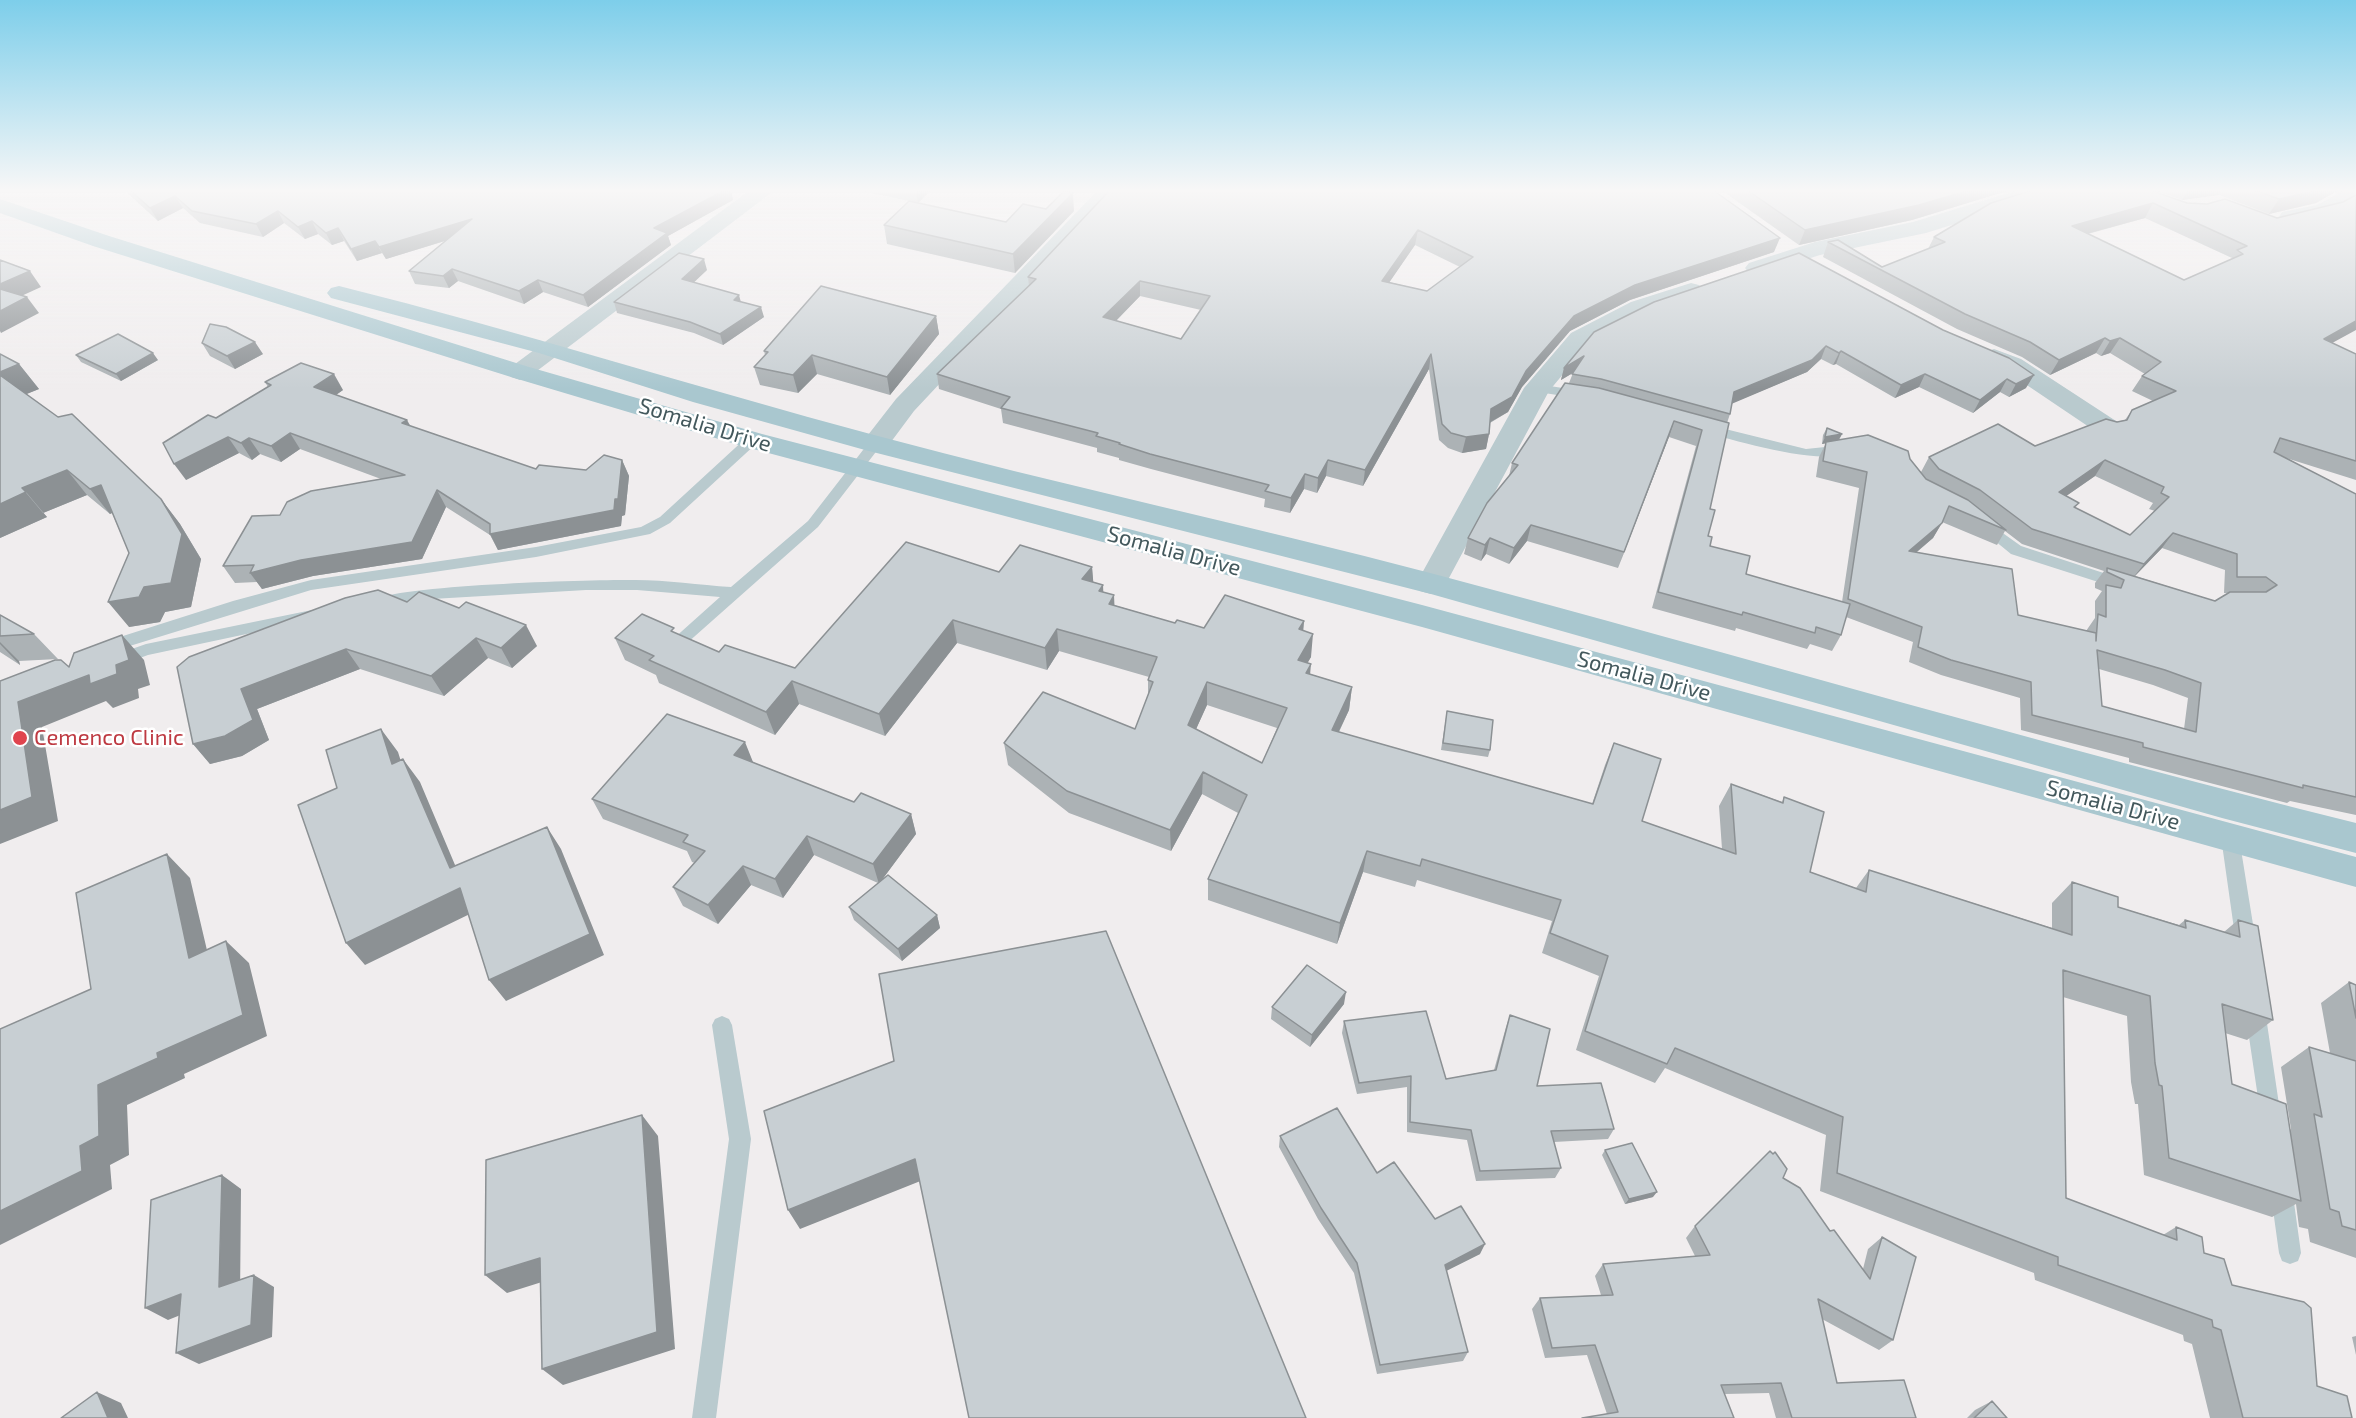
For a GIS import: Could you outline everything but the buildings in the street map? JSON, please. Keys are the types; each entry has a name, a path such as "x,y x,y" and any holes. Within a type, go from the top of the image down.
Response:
{"main road":[{"name":"Somalia Drive","path":"151,256 520,372 858,469 1373,603 1937,741 2356,838"},
{"name":"Somalia Drive","path":"212,256 270,275 548,348 702,396 875,444 1431,584 1937,741 2230,837 2356,872"},
{"path":"1373,603 1382,571"}],"street":[{"path":"520,372 548,348 676,256"},
{"path":"875,444 905,405 1047,256"},
{"path":"1431,584 1537,387 1580,338 1640,307 1793,256"},
{"path":"1799,256 1827,271"},
{"path":"1969,346 2012,364 2107,427"}],"lane":[{"path":"1537,387 1597,398"},
{"path":"1686,424 1806,453 1836,450 1860,444"},
{"path":"90,653 238,605 311,585 536,552 645,531 665,520 752,440"},
{"path":"680,640 813,524 858,469 875,444"},
{"path":"1972,514 2016,550 2130,587"},
{"path":"369,604 416,595 586,585 638,585 736,592"},
{"path":"104,665 146,650 323,613"},
{"path":"2230,837 2249,964"},
{"path":"2252,987 2274,1138"},
{"path":"704,1418 741,1139 722,1025"},
{"path":"2278,1172 2290,1253"}],"place":[{"name":"Cemenco Clinic","path":"20,738"}]}
